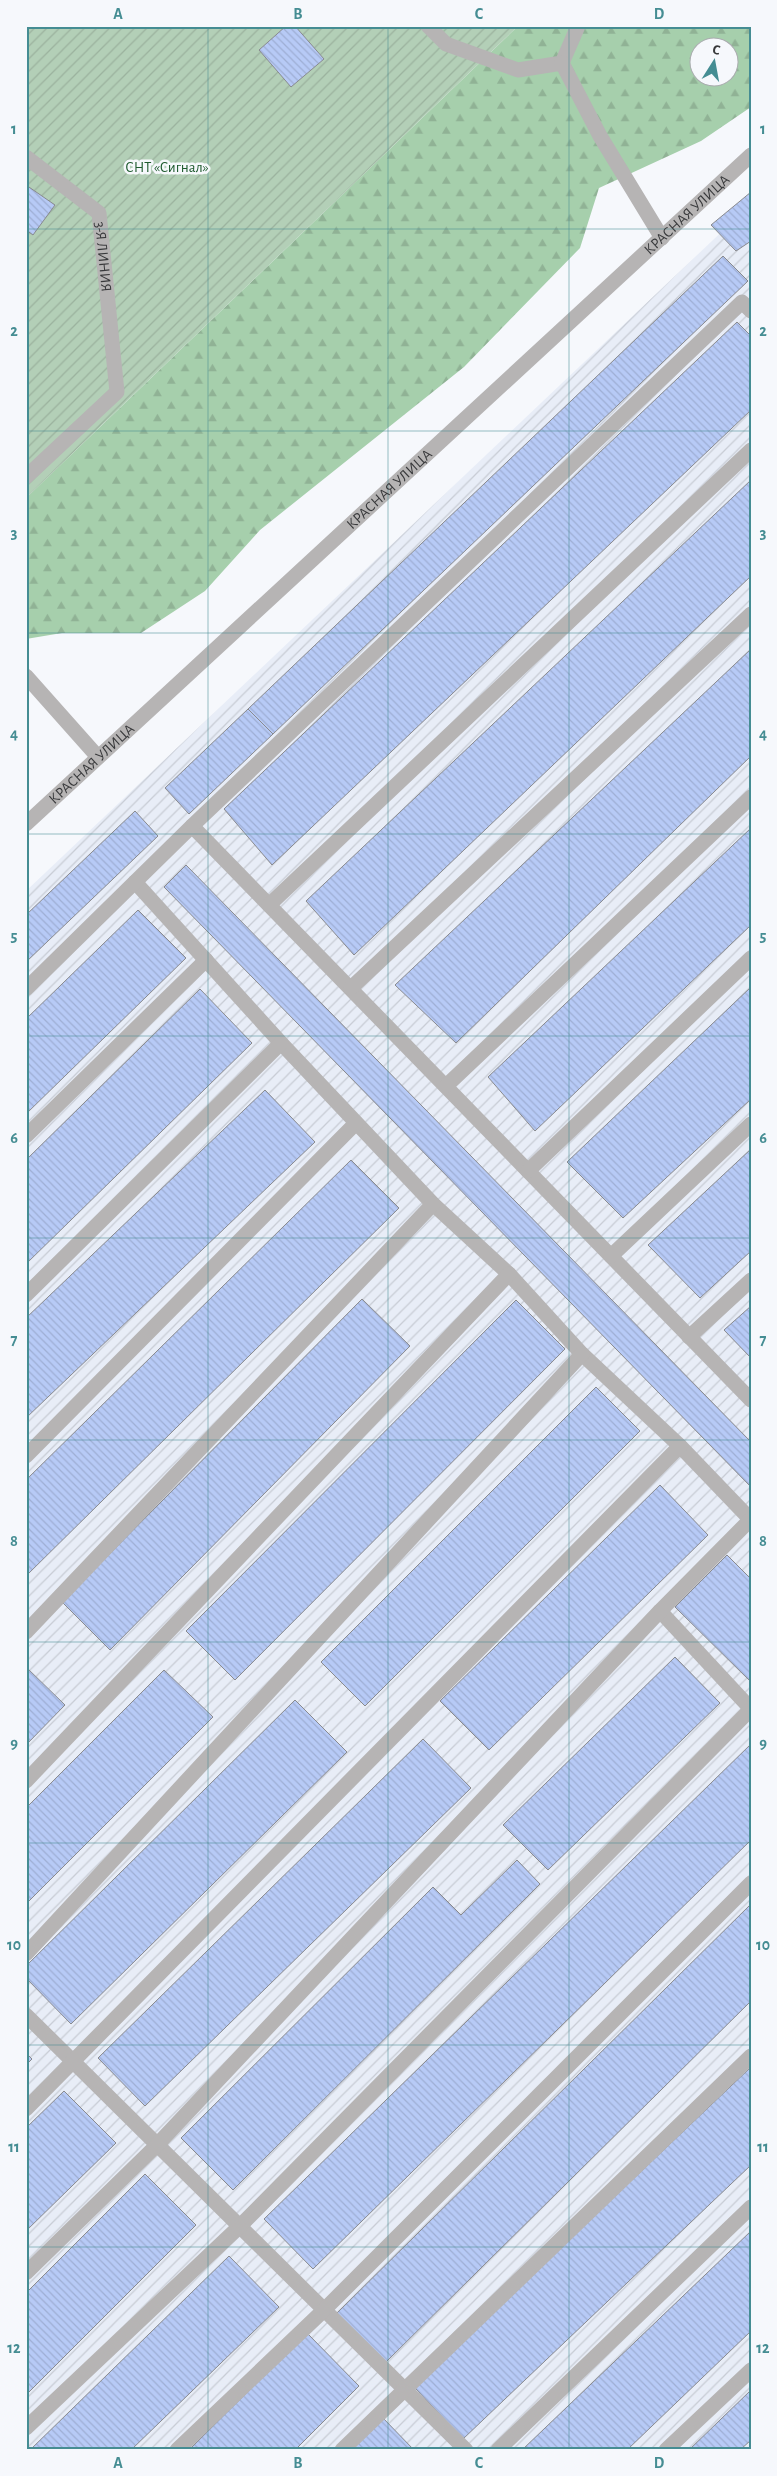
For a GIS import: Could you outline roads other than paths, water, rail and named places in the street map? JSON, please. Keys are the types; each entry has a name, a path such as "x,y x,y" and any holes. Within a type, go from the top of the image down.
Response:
{"street":[{"path":"428,26 446,44 518,70 562,63"},
{"path":"562,63 578,26"},
{"path":"562,63 600,136 662,238"},
{"name":"КРАСНАЯ УЛИЦА","path":"26,824 751,155"},
{"name":"3-Я ЛИНИЯ","path":"26,157 99,213 118,392 26,477"},
{"path":"26,989 192,826 742,302 751,311"},
{"path":"269,905 751,450"},
{"path":"351,988 751,614"},
{"path":"26,676 98,757"},
{"path":"446,1086 751,797"},
{"path":"192,826 751,1400"},
{"path":"26,2274 158,2145 660,1611 751,1520 680,1446 582,1354 509,1274 433,1204 280,1043 135,882"},
{"path":"528,1171 751,958"},
{"path":"26,1136 206,960"},
{"path":"26,1295 280,1043"},
{"path":"26,1456 356,1123"},
{"path":"611,1256 751,1124"},
{"path":"26,1632 433,1204"},
{"path":"26,1781 509,1274"},
{"path":"689,1337 751,1280"},
{"path":"26,1954 582,1354"},
{"path":"26,2109 680,1446"},
{"path":"26,2428 240,2226 751,1709 660,1611"},
{"path":"177,2450 324,2310 751,1882"},
{"path":"26,2015 466,2450"},
{"path":"342,2450 751,2056"},
{"path":"498,2450 751,2207"},
{"path":"666,2450 751,2370"}],"park label":[{"name":"СНТ «Сигнал»","path":"167,167"}]}
